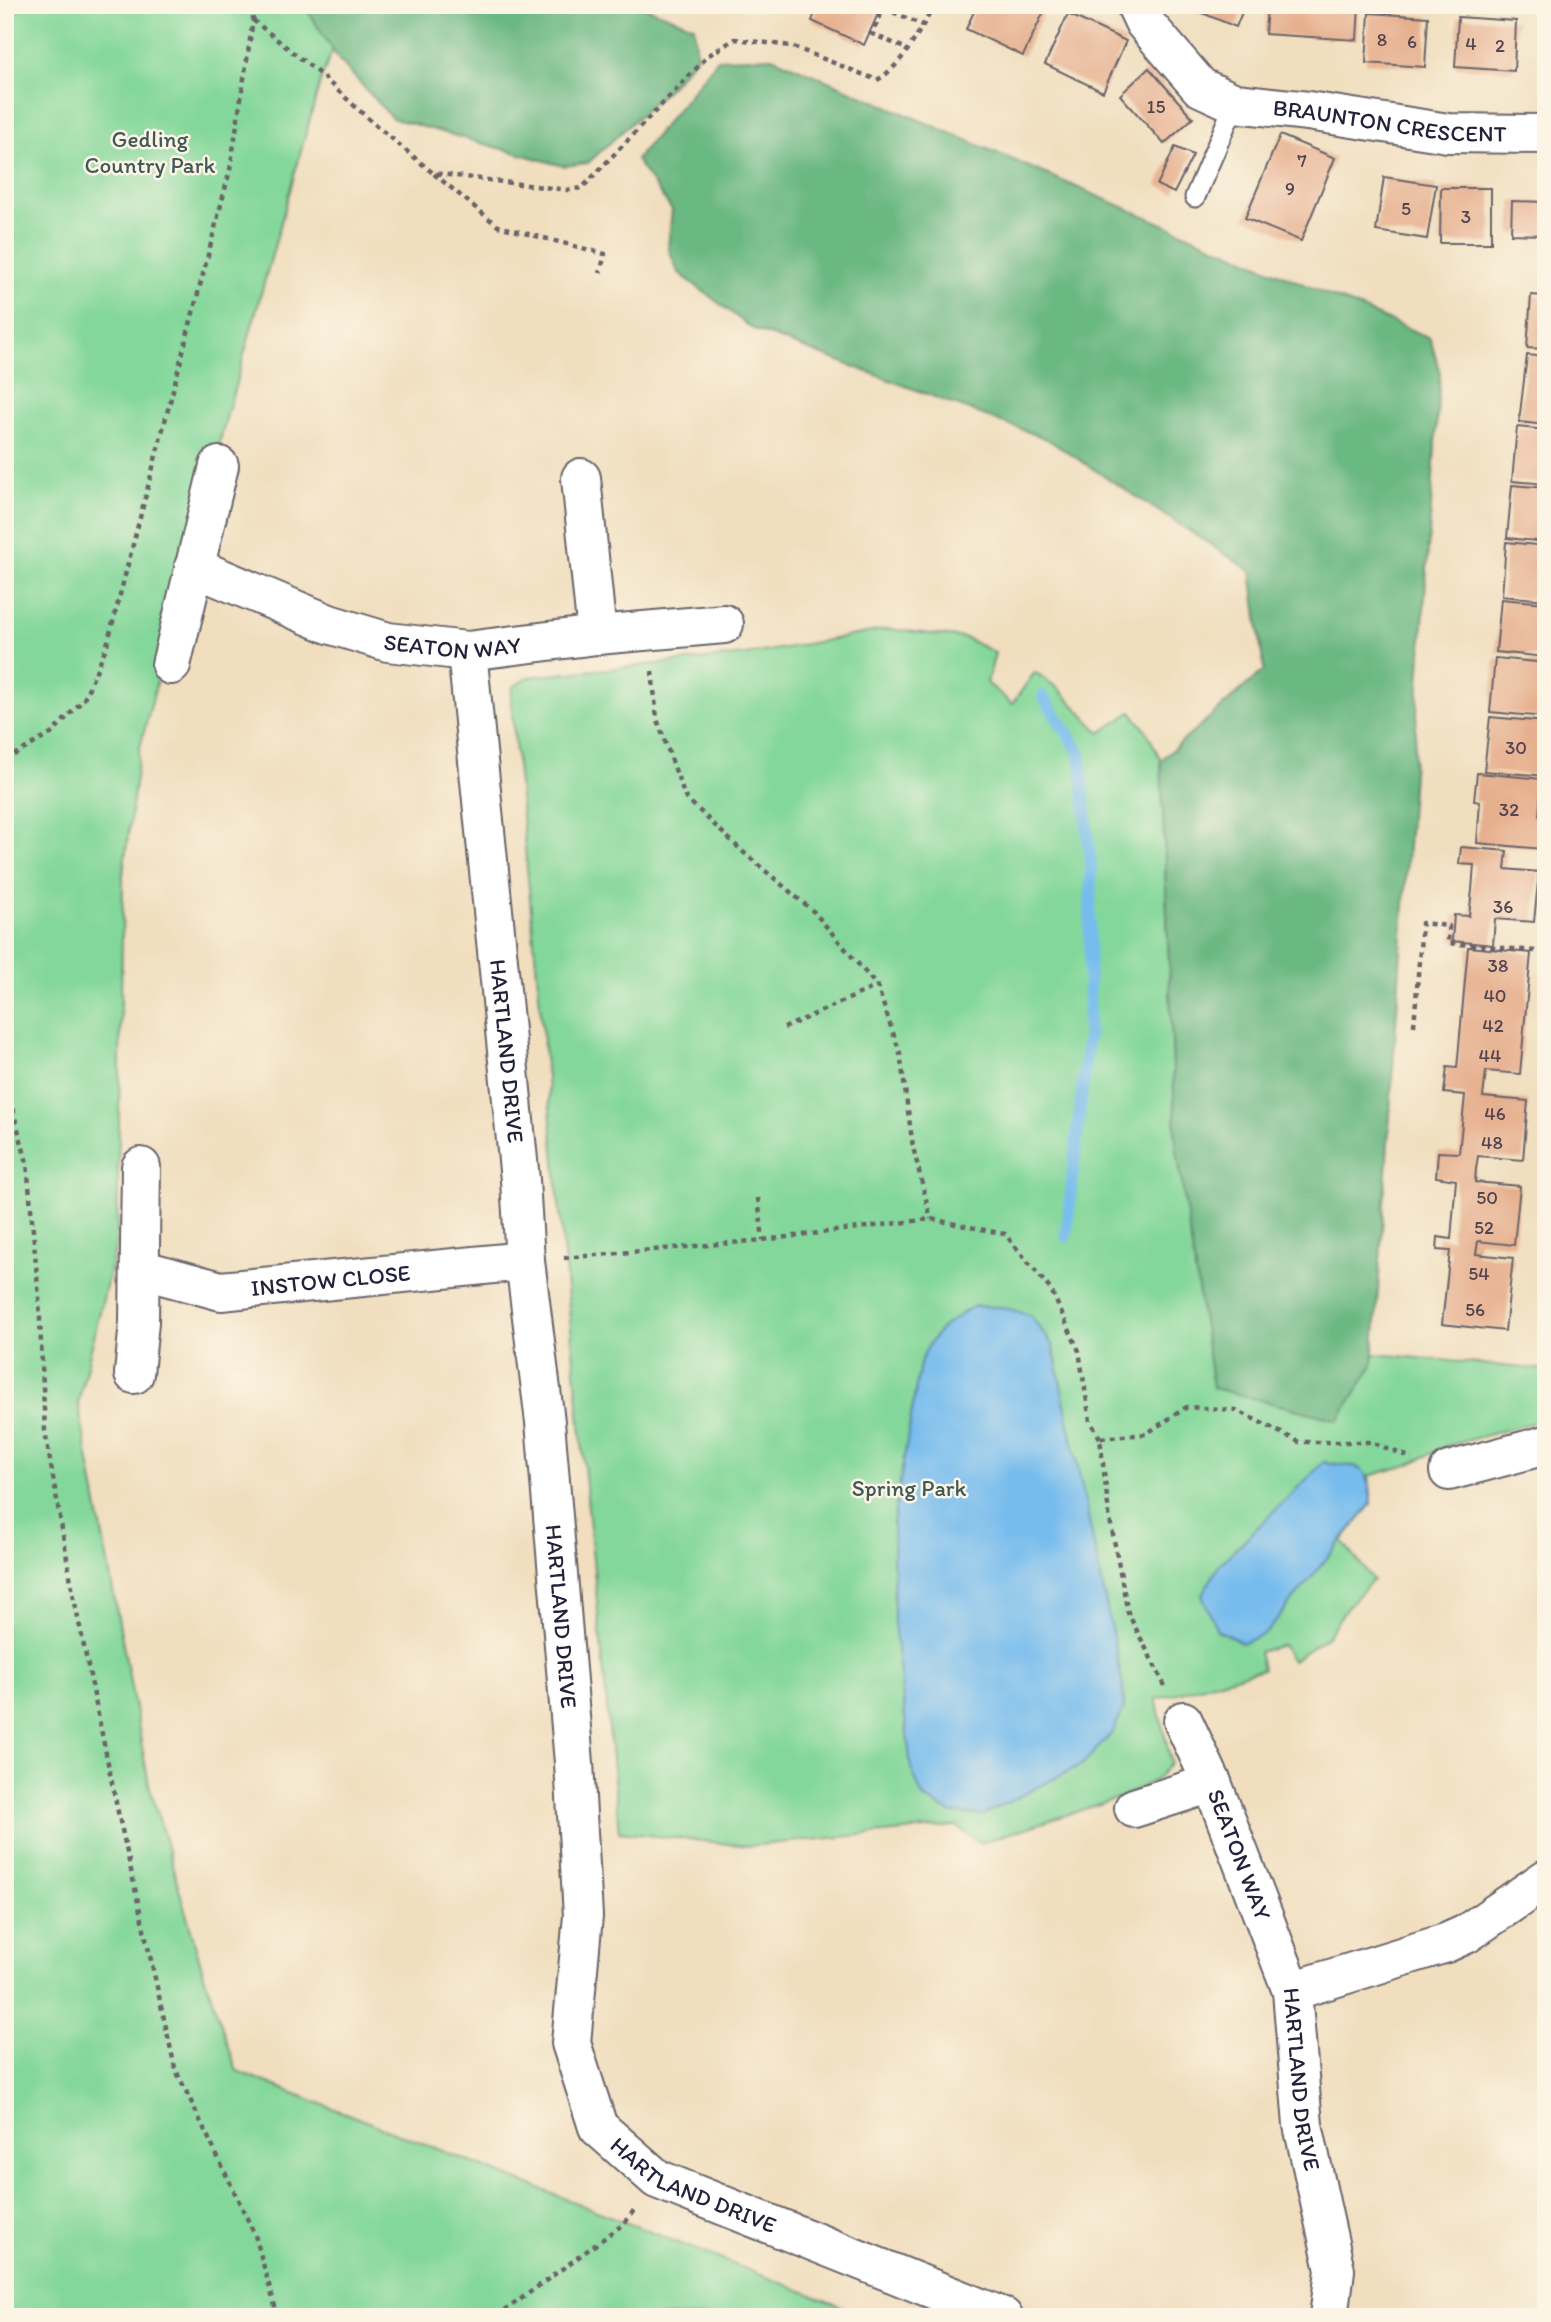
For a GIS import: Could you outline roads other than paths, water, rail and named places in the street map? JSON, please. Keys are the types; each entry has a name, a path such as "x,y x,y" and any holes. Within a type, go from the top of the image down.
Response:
{"street":[{"name":"BRAUNTON CRESCENT","path":"1136,5 1144,22 1200,87 1235,103 1308,111 1448,133 1546,134"},
{"path":"170,665 219,466"},
{"path":"581,478 597,635"},
{"name":"SEATON WAY","path":"194,567 341,628 388,642 467,652 597,635 724,624"},
{"name":"HARTLAND DRIVE","path":"467,652 520,1180 525,1261 545,1422 574,1763 583,1916 571,2043 598,2127 657,2179 1003,2317"},
{"path":"134,1374 139,1322 141,1167"},
{"name":"INSTOW CLOSE","path":"140,1269 221,1292 525,1261"},
{"path":"1449,1471 1546,1445"},
{"name":"SEATON WAY","path":"1183,1721 1212,1783 1292,1991"},
{"path":"1134,1808 1212,1783"},
{"name":"HARTLAND DRIVE","path":"1329,2317 1335,2270 1303,2125 1292,1991 1446,1943 1466,1934 1546,1879"}],"lane":[{"path":"1195,197 1235,103"}],"water":[{"path":"974,1306 1002,1307 1030,1315 1053,1346 1123,1686 1124,1708 1113,1732 1083,1764 983,1815 952,1813 923,1798 911,1768 894,1623 893,1523 920,1363 941,1329"},
{"path":"1324,1462 1361,1469 1368,1480 1372,1503 1266,1633 1243,1643 1217,1630 1202,1595 1220,1564"}],"waterway":[{"path":"1043,696 1080,753 1091,868 1088,1036 1066,1236"}],"park label":[{"name":"Gedling Country Park","path":"150,152"},
{"name":"Spring Park","path":"909,1488"}]}
